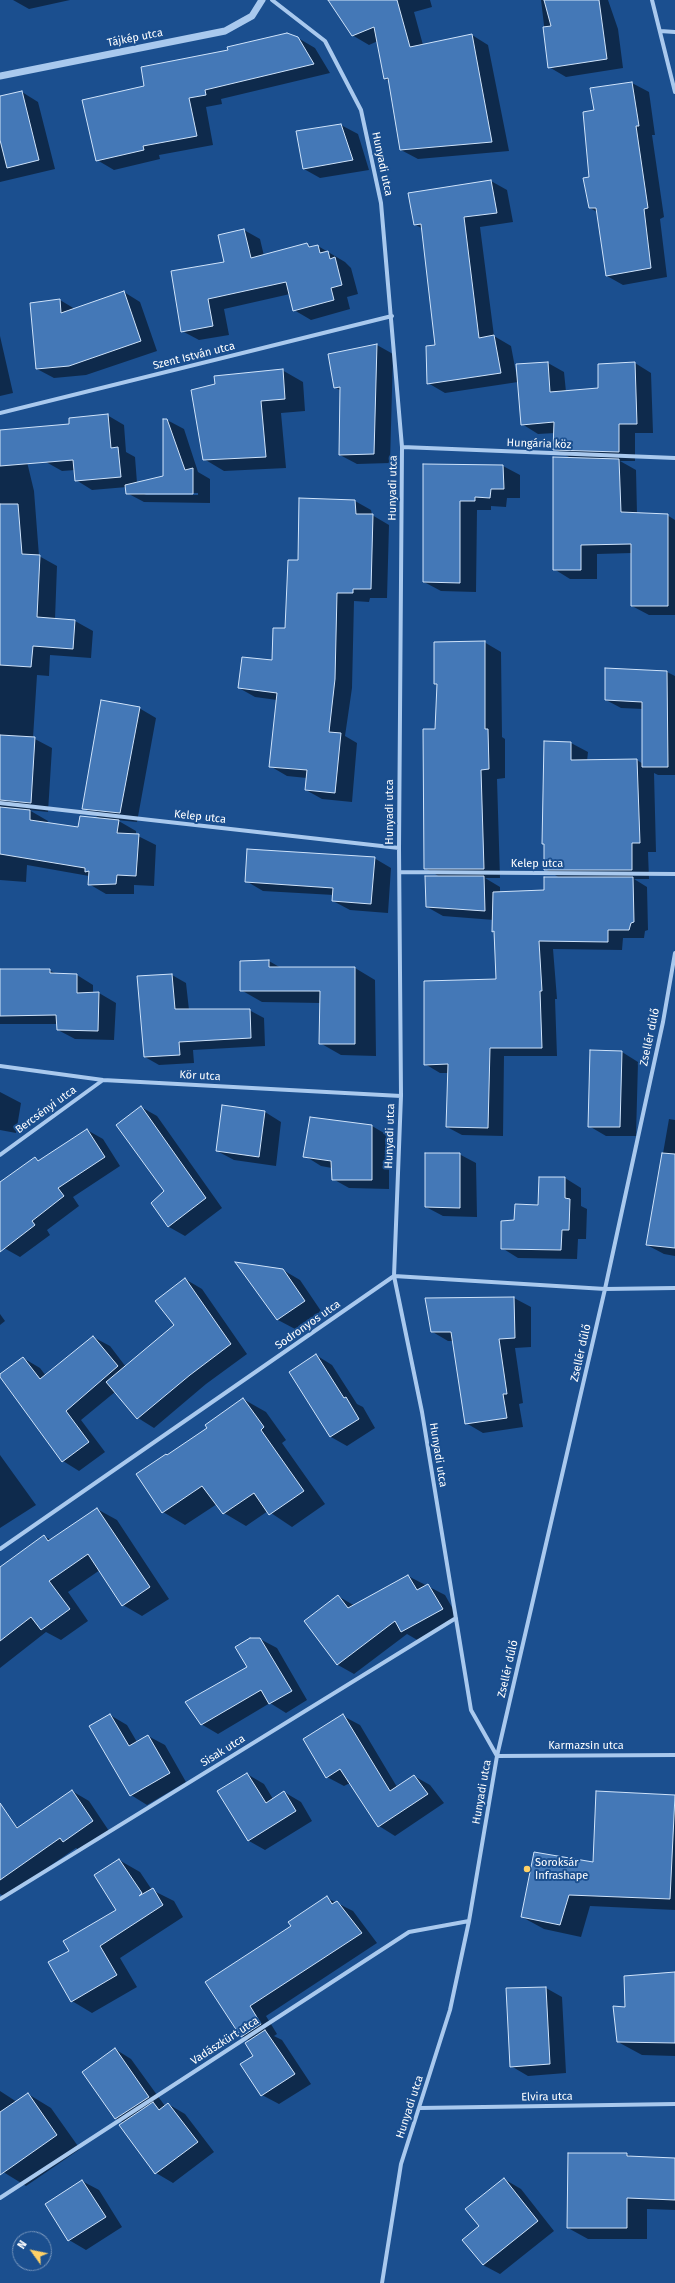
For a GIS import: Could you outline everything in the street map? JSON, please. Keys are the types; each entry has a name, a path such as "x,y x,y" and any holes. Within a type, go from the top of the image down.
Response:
{"street":[{"name":"Tájkép utca","path":"0,76 225,31 252,16 262,0"},
{"name":"Hunyadi utca","path":"272,0 324,41 361,110 381,203 392,316 402,448 399,848 401,1096 394,1276 422,1412 472,1710 497,1756 469,1921 450,2010 401,2164 382,2283"},
{"path":"652,0 675,92"},
{"path":"660,31 675,32"},
{"name":"Szent István utca","path":"0,413 392,316"},
{"name":"Hungária köz","path":"402,448 675,458"},
{"name":"Kelep utca","path":"0,803 399,848"},
{"name":"Kelep utca","path":"400,872 675,874"},
{"name":"Zsellér dűlő","path":"497,1756 605,1289 663,1022 675,953"},
{"name":"Kör utca","path":"0,1066 103,1080 401,1096"},
{"name":"Bercsényi utca","path":"0,1155 103,1080"},
{"path":"394,1276 605,1289 675,1288"},
{"name":"Sodronyos utca","path":"0,1549 394,1276"},
{"name":"Sisak utca","path":"0,1899 456,1618"},
{"name":"Karmazsin utca","path":"497,1756 675,1755"},
{"name":"Vadászkürt utca","path":"0,2198 409,1932 469,1921"},
{"name":"Elvira utca","path":"420,2108 675,2104"}],"building":[{"path":"328,0 397,0 410,47 472,34 492,142 400,150 388,78 384,79 374,27 352,36"},
{"path":"544,0 599,0 607,59 548,68 543,27 551,26"},
{"path":"287,33 298,37 314,64 205,90 206,95 189,98 197,136 143,146 144,150 96,161 82,100 144,86 141,67 228,50 227,47"},
{"path":"632,82 639,126 636,126 648,208 644,209 651,268 606,276 596,208 589,208 583,178 589,177 583,112 594,110 590,88"},
{"path":"22,91 39,160 7,168 0,140 0,96"},
{"path":"341,124 353,160 303,169 296,131"},
{"path":"491,180 497,213 464,217 479,338 494,335 501,373 427,384 426,346 435,345 421,224 414,225 408,193"},
{"path":"244,229 251,258 307,243 309,247 318,245 320,253 328,251 330,259 335,257 342,285 331,288 334,300 293,311 286,282 208,299 213,326 181,332 171,271 224,262 218,235"},
{"path":"124,291 141,341 69,366 36,369 30,303 60,299 61,313"},
{"path":"377,344 374,454 339,455 340,387 334,388 328,354"},
{"path":"548,362 550,392 598,388 598,364 635,362 637,424 619,424 619,452 553,450 554,422 521,425 516,364"},
{"path":"283,369 285,399 261,401 266,457 203,460 191,390 215,384 214,376"},
{"path":"108,414 111,448 118,447 121,477 75,481 73,460 0,466 0,430 69,424 69,418"},
{"path":"163,419 167,419 185,470 193,468 193,494 126,494 125,485 163,476"},
{"path":"553,457 619,459 621,512 668,514 668,606 631,606 631,544 581,545 581,570 553,570"},
{"path":"423,464 503,465 504,489 491,489 490,498 475,497 475,501 460,501 460,583 423,582"},
{"path":"299,498 355,500 356,514 373,514 371,589 353,589 353,593 337,593 335,679 329,732 341,733 335,793 305,790 307,770 269,767 277,693 238,688 242,657 272,660 273,628 285,628 288,560 298,560"},
{"path":"0,504 18,504 22,554 40,555 37,617 75,620 73,649 33,646 31,667 0,665"},
{"path":"485,641 485,729 488,729 489,769 481,770 484,869 424,869 423,729 435,729 437,684 434,684 434,642"},
{"path":"605,668 667,671 668,767 642,767 642,702 605,700"},
{"path":"101,700 140,707 120,813 82,809"},
{"path":"0,735 35,737 31,803 0,800"},
{"path":"544,741 571,742 571,760 637,759 640,843 632,843 632,870 544,870 544,844 542,844"},
{"path":"0,807 30,810 30,820 78,827 80,816 119,820 117,833 139,834 136,876 117,875 116,884 88,885 89,871 85,872 85,868 0,854"},
{"path":"247,849 375,857 371,904 332,901 333,888 245,882"},
{"path":"425,876 484,876 485,911 426,907"},
{"path":"544,877 633,877 634,922 631,923 629,930 608,930 608,942 539,941 542,991 540,991 542,1048 490,1048 488,1128 446,1127 448,1064 424,1065 424,981 496,979 494,931 492,932 493,892 544,890"},
{"path":"269,960 269,967 355,967 355,1044 319,1044 320,991 240,991 240,961"},
{"path":"0,969 50,969 50,973 77,974 77,993 99,992 98,1031 57,1030 56,1015 0,1016"},
{"path":"172,974 175,1009 250,1009 251,1038 179,1042 180,1055 144,1057 137,976"},
{"path":"590,1050 622,1051 620,1127 588,1127"},
{"path":"222,1105 265,1111 259,1157 216,1151"},
{"path":"141,1106 206,1198 168,1227 151,1203 164,1191 116,1125"},
{"path":"310,1117 372,1125 372,1180 332,1180 331,1161 303,1157"},
{"path":"87,1129 105,1157 58,1188 64,1196 32,1221 35,1225 0,1252 0,1182 35,1157 38,1161"},
{"path":"425,1153 460,1153 460,1208 425,1207"},
{"path":"662,1153 675,1154 675,1248 646,1245"},
{"path":"539,1177 565,1177 565,1198 570,1199 569,1230 562,1230 561,1250 501,1249 501,1221 514,1220 515,1204 538,1205"},
{"path":"235,1262 283,1269 305,1301 277,1320"},
{"path":"185,1278 231,1344 190,1375 137,1419 106,1382 174,1325 155,1301"},
{"path":"514,1297 515,1338 499,1339 507,1394 503,1394 507,1418 465,1424 451,1332 431,1332 425,1298"},
{"path":"93,1336 118,1366 66,1411 89,1442 62,1462 0,1377 0,1374 23,1357 40,1379"},
{"path":"316,1354 344,1398 346,1397 359,1419 330,1437 289,1372"},
{"path":"243,1398 264,1427 261,1430 304,1491 269,1515 254,1493 223,1514 202,1486 162,1513 136,1474 207,1428 205,1425"},
{"path":"97,1508 150,1587 122,1606 88,1554 49,1581 70,1609 41,1630 31,1617 0,1641 0,1567 44,1535 48,1541"},
{"path":"408,1575 417,1590 428,1584 443,1609 401,1632 395,1621 337,1665 304,1621 338,1595 348,1608"},
{"path":"250,1638 260,1638 292,1691 269,1704 261,1690 201,1725 185,1702 247,1667 235,1647"},
{"path":"110,1714 129,1746 148,1735 170,1773 130,1796 89,1726"},
{"path":"343,1714 390,1791 414,1775 428,1794 378,1827 340,1769 326,1778 303,1739"},
{"path":"247,1773 266,1803 284,1791 296,1811 248,1841 217,1791"},
{"path":"72,1790 93,1821 63,1842 60,1838 0,1880 0,1803 17,1828"},
{"path":"596,1791 675,1795 670,1899 569,1895 560,1925 521,1917 534,1852 593,1862"},
{"path":"119,1859 142,1893 139,1896 153,1888 163,1905 100,1946 117,1975 71,2002 48,1962 69,1951 63,1941 116,1910 94,1875"},
{"path":"327,1896 332,1904 337,1901 362,1933 250,2006 261,2024 241,2037 205,1982 291,1926 288,1922"},
{"path":"675,1972 675,2043 617,2042 613,2006 625,2007 624,1976"},
{"path":"546,1987 550,2064 510,2067 506,1988"},
{"path":"265,2030 295,2074 261,2096 240,2064 253,2056 245,2043"},
{"path":"115,2048 149,2097 115,2119 82,2072"},
{"path":"28,2093 57,2135 0,2175 0,2112"},
{"path":"153,2102 159,2110 168,2103 198,2142 155,2174 119,2125"},
{"path":"568,2153 627,2153 627,2156 675,2158 675,2200 627,2198 627,2228 567,2228"},
{"path":"504,2178 538,2221 483,2265 462,2240 479,2226 465,2209"},
{"path":"82,2180 106,2217 68,2241 45,2204"}],"place":[{"name":"Soroksár Infrashape","path":"527,1869"}]}
